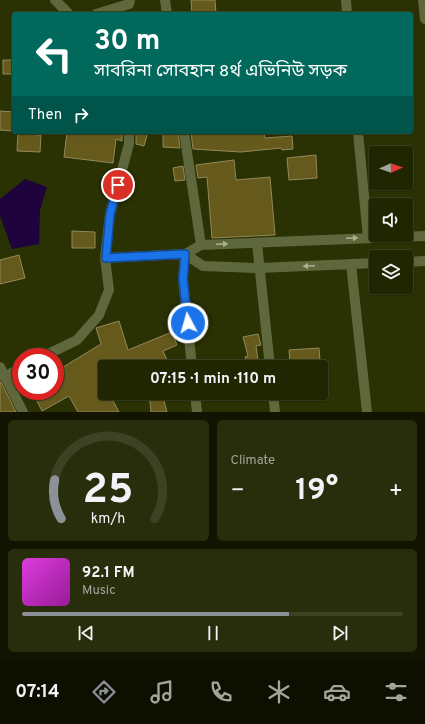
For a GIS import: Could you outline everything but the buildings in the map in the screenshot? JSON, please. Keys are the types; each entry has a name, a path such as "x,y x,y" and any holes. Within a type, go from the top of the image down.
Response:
{"street":[{"path":"54,0 67,12"},
{"path":"103,12 129,4 130,0"},
{"path":"165,0 167,12"},
{"path":"346,0 347,12"},
{"path":"423,0 425,19"},
{"path":"61,348 77,340 99,316 109,290 106,258 110,214 129,144 129,134"},
{"path":"184,134 201,245"},
{"path":"358,134 368,238"},
{"path":"106,258 185,254 201,245 425,236"},
{"path":"257,243 269,360"},
{"path":"185,254 203,266 259,268 369,263"},
{"path":"185,254 183,279 191,360"},
{"path":"413,262 425,261"},
{"path":"351,264 366,412"},
{"path":"0,367 23,412"},
{"path":"4,377 12,373"},
{"path":"196,400 197,412"},
{"path":"274,400 275,412"}],"shaded area":[{"path":"25,179 47,187 40,210 39,244 12,249 0,216 0,199"}],"route":[{"path":"118,185 110,214 106,258 185,254 183,279 188,323"}]}
